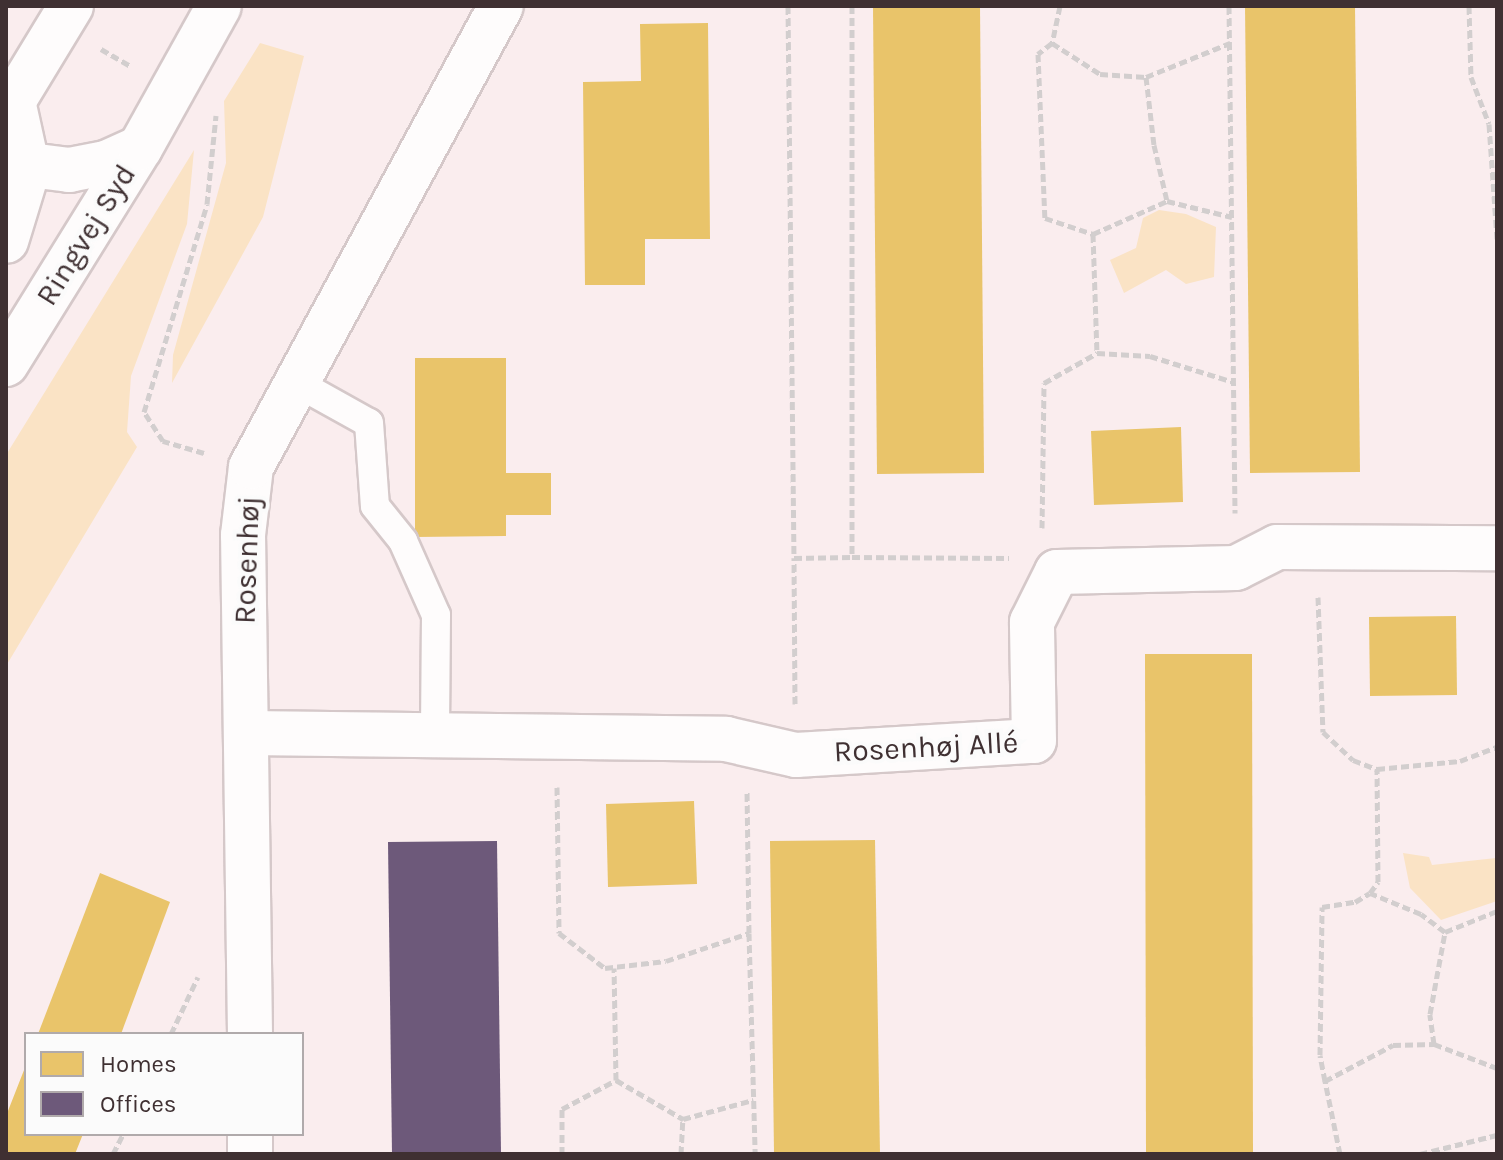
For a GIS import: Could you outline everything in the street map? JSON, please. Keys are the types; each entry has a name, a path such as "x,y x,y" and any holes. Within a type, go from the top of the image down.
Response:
{"street":[{"name":"Ringvej Syd","path":"6,364 140,148 219,6"},
{"name":"Rosenhøj","path":"250,1032 243,535 251,467 501,6"},
{"path":"6,241 17,166 8,103 66,15"},
{"name":"Ringvej Syd","path":"17,166 69,170 106,163 140,148"},
{"path":"1050,553 1236,568 1277,547 1497,548"},
{"name":"Rosenhøj Allé","path":"248,733 726,739 796,755 1034,741 1032,622 1050,553"}],"lane":[{"path":"297,383 369,423 375,506 403,541 436,615 435,736"}],"path":[{"path":"788,6 796,755"},
{"path":"852,6 852,557"},
{"path":"1060,6 1052,43 1038,54 1045,218 1093,234 1167,201 1232,217"},
{"path":"1229,6 1236,568"},
{"path":"1469,6 1471,77 1489,124 1497,239"},
{"path":"66,15 177,82 214,91 218,134 207,204 144,412 146,421 163,441 251,467"},
{"path":"1052,43 1100,74 1146,77 1230,43"},
{"path":"1146,77 1154,145 1167,201"},
{"path":"1093,234 1097,353"},
{"path":"794,558 1035,558 1050,553 1044,383 1097,353 1150,356 1234,382"},
{"path":"1317,547 1323,732 1353,760 1377,769 1460,761 1497,747"},
{"path":"557,738 559,933 605,968 666,961 749,933"},
{"path":"747,744 755,1154"},
{"path":"1340,1154 1320,1055 1322,907 1355,902 1370,893 1378,882 1377,769"},
{"path":"1370,893 1421,914 1445,932"},
{"path":"1445,932 1497,911"},
{"path":"1434,1044 1430,1014 1445,932"},
{"path":"172,1032 205,963"},
{"path":"614,967 616,1080"},
{"path":"1325,1081 1393,1045 1434,1044 1497,1068"},
{"path":"616,1080 683,1119 753,1100"},
{"path":"562,1154 562,1109 616,1080"},
{"path":"681,1154 683,1119"},
{"path":"1420,1154 1497,1135"},
{"path":"113,1154 122,1136"}],"shaded area":[{"path":"260,43 304,56 263,217 172,383 173,355 226,163 224,101"},
{"path":"194,150 187,224 131,376 127,432 137,447 6,666 6,455"},
{"path":"1159,210 1186,214 1216,227 1214,277 1186,284 1166,270 1124,293 1110,260 1136,248 1143,218"},
{"path":"1403,853 1429,857 1432,865 1496,858 1497,901 1441,920 1410,888"}],"building: Homes":[{"path":"873,6 980,6 984,473 877,474"},
{"path":"1245,6 1355,6 1360,472 1250,473"},
{"path":"708,23 710,239 645,239 645,285 585,285 583,82 641,81 640,24"},
{"path":"415,358 506,358 506,473 551,473 551,515 506,515 506,536 415,537"},
{"path":"1181,427 1183,502 1094,505 1091,431"},
{"path":"1456,616 1457,695 1370,696 1369,617"},
{"path":"1145,654 1252,654 1253,1154 1146,1154"},
{"path":"694,801 697,884 608,887 606,804"},
{"path":"875,840 880,1154 774,1154 770,841"},
{"path":"100,873 170,902 122,1032 39,1032"},
{"path":"24,1070 24,1136 82,1136 75,1154 6,1154 6,1116"}],"building: Offices":[{"path":"497,841 501,1154 392,1154 388,842"}]}
